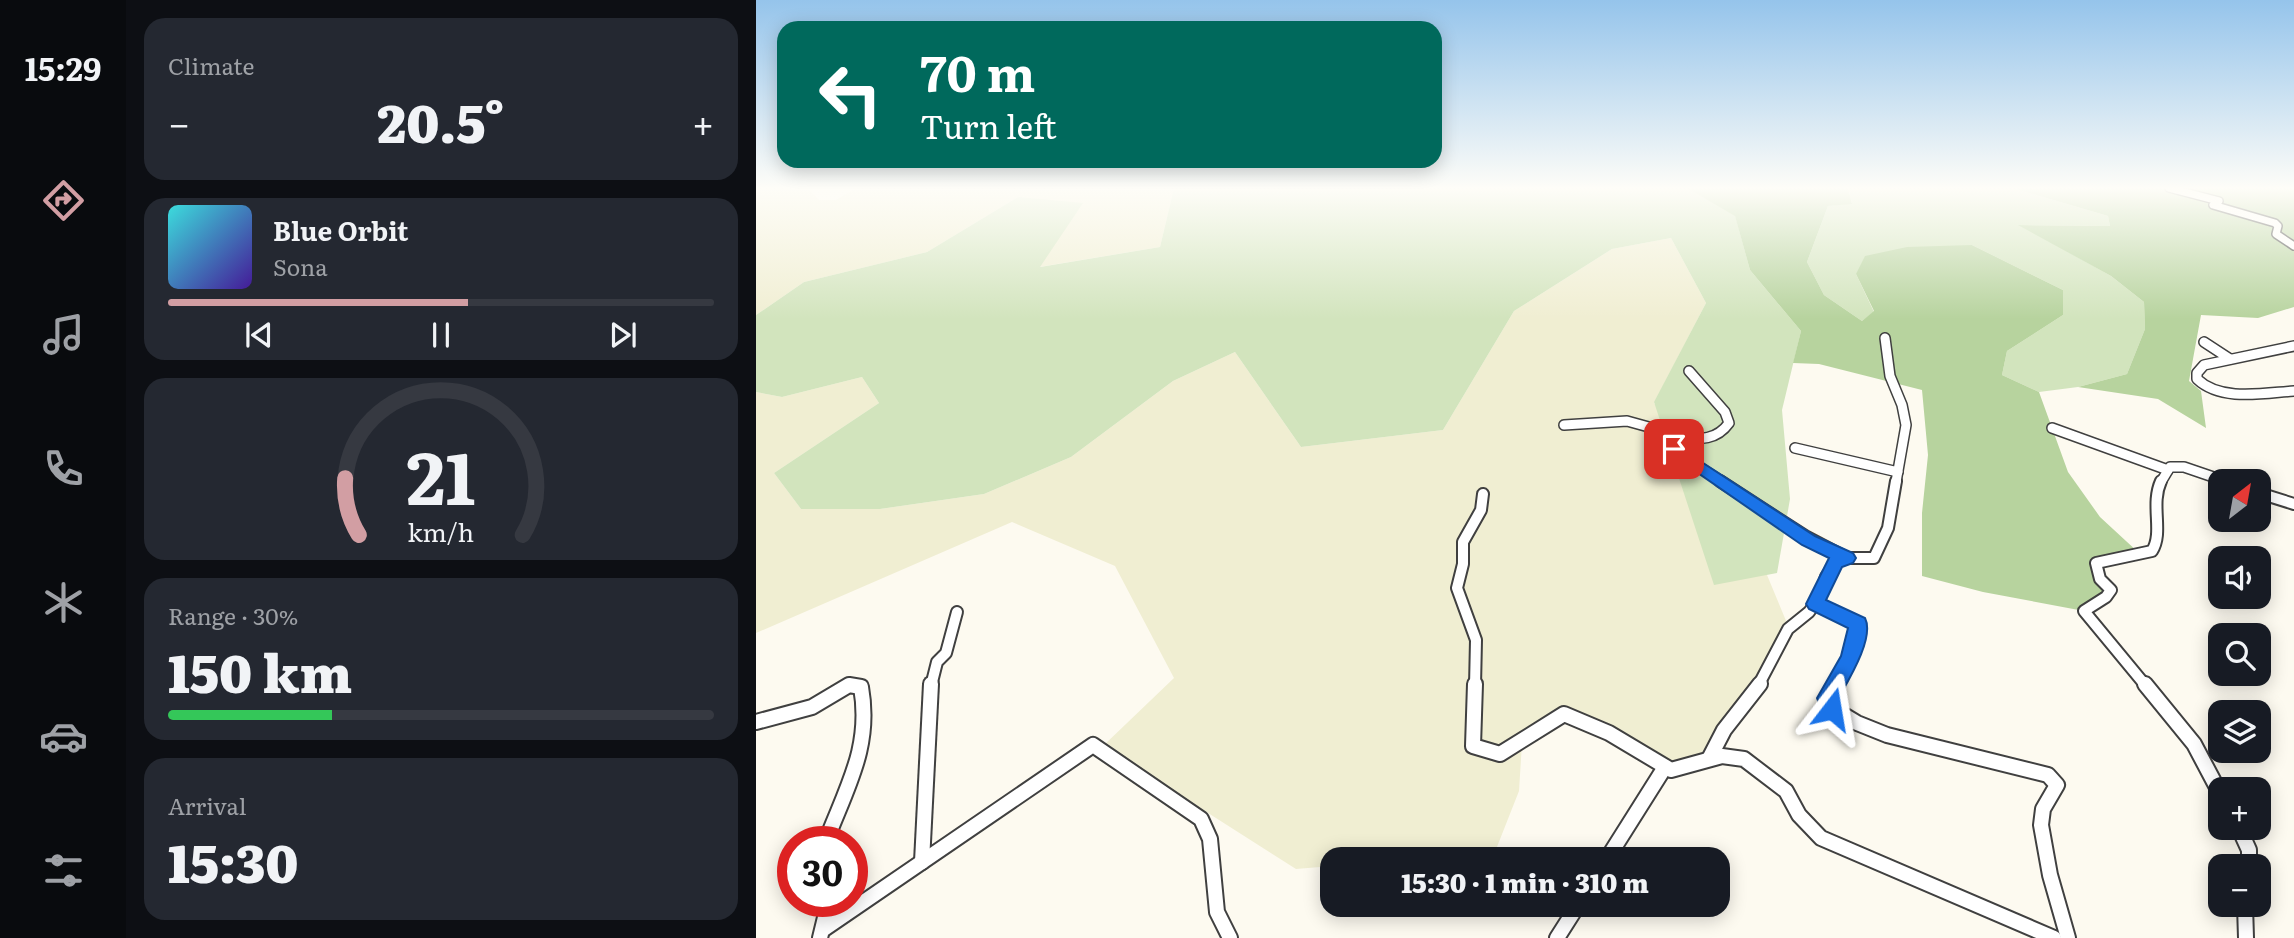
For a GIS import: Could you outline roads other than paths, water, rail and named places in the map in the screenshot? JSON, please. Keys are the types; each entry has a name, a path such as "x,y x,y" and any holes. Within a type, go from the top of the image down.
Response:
{"street":[{"path":"2277,232 2294,246"},
{"path":"1709,759 1724,730 1764,678 1775,650 1788,628 1815,604 1836,562 1847,558 1874,558 1884,543 1892,521 1906,436 1905,416 1889,370 1890,354 1885,338"},
{"path":"2204,365 2204,342 2230,359"},
{"path":"2294,346 2204,365 2197,373 2197,379 2204,388 2215,391 2294,391"},
{"path":"1564,425 1627,421 1681,437 1708,439 1726,429 1729,422 1725,412 1689,371"},
{"path":"2052,428 2168,470"},
{"path":"1681,437 1674,449 1684,458 1761,506 1809,541 1847,558"},
{"path":"1794,448 1898,472"},
{"path":"2208,475 2184,467 2171,467 2168,470 2155,493 2153,509 2158,541 2152,551 2096,563 2100,579 2111,590 2106,597 2084,611 2116,653 2148,684 2191,738 2212,777"},
{"path":"1483,495 1481,510 1463,542 1463,565 1457,588 1476,640 1473,746 1500,754 1522,743 1539,726 1564,714 1609,733 1671,770 1722,756 1744,759 1786,791 1798,815 1821,838 2054,938"},
{"path":"2272,497 2294,504"},
{"path":"1815,604 1858,624 1850,657 1828,698 1828,704 1838,715 1879,731 1970,758 2039,771 2048,775 2057,785 2042,812 2042,826 2057,900 2068,938"},
{"path":"922,862 929,692 937,662 946,653 957,612"},
{"path":"756,722 789,716 812,708 849,685 861,687 867,710 860,761 832,826"},
{"path":"822,933 1093,745 1201,819 1210,839 1217,912 1230,938"},
{"path":"1615,847 1665,767"},
{"path":"1557,938 1570,917"},
{"path":"2245,917 2246,938"}]}
